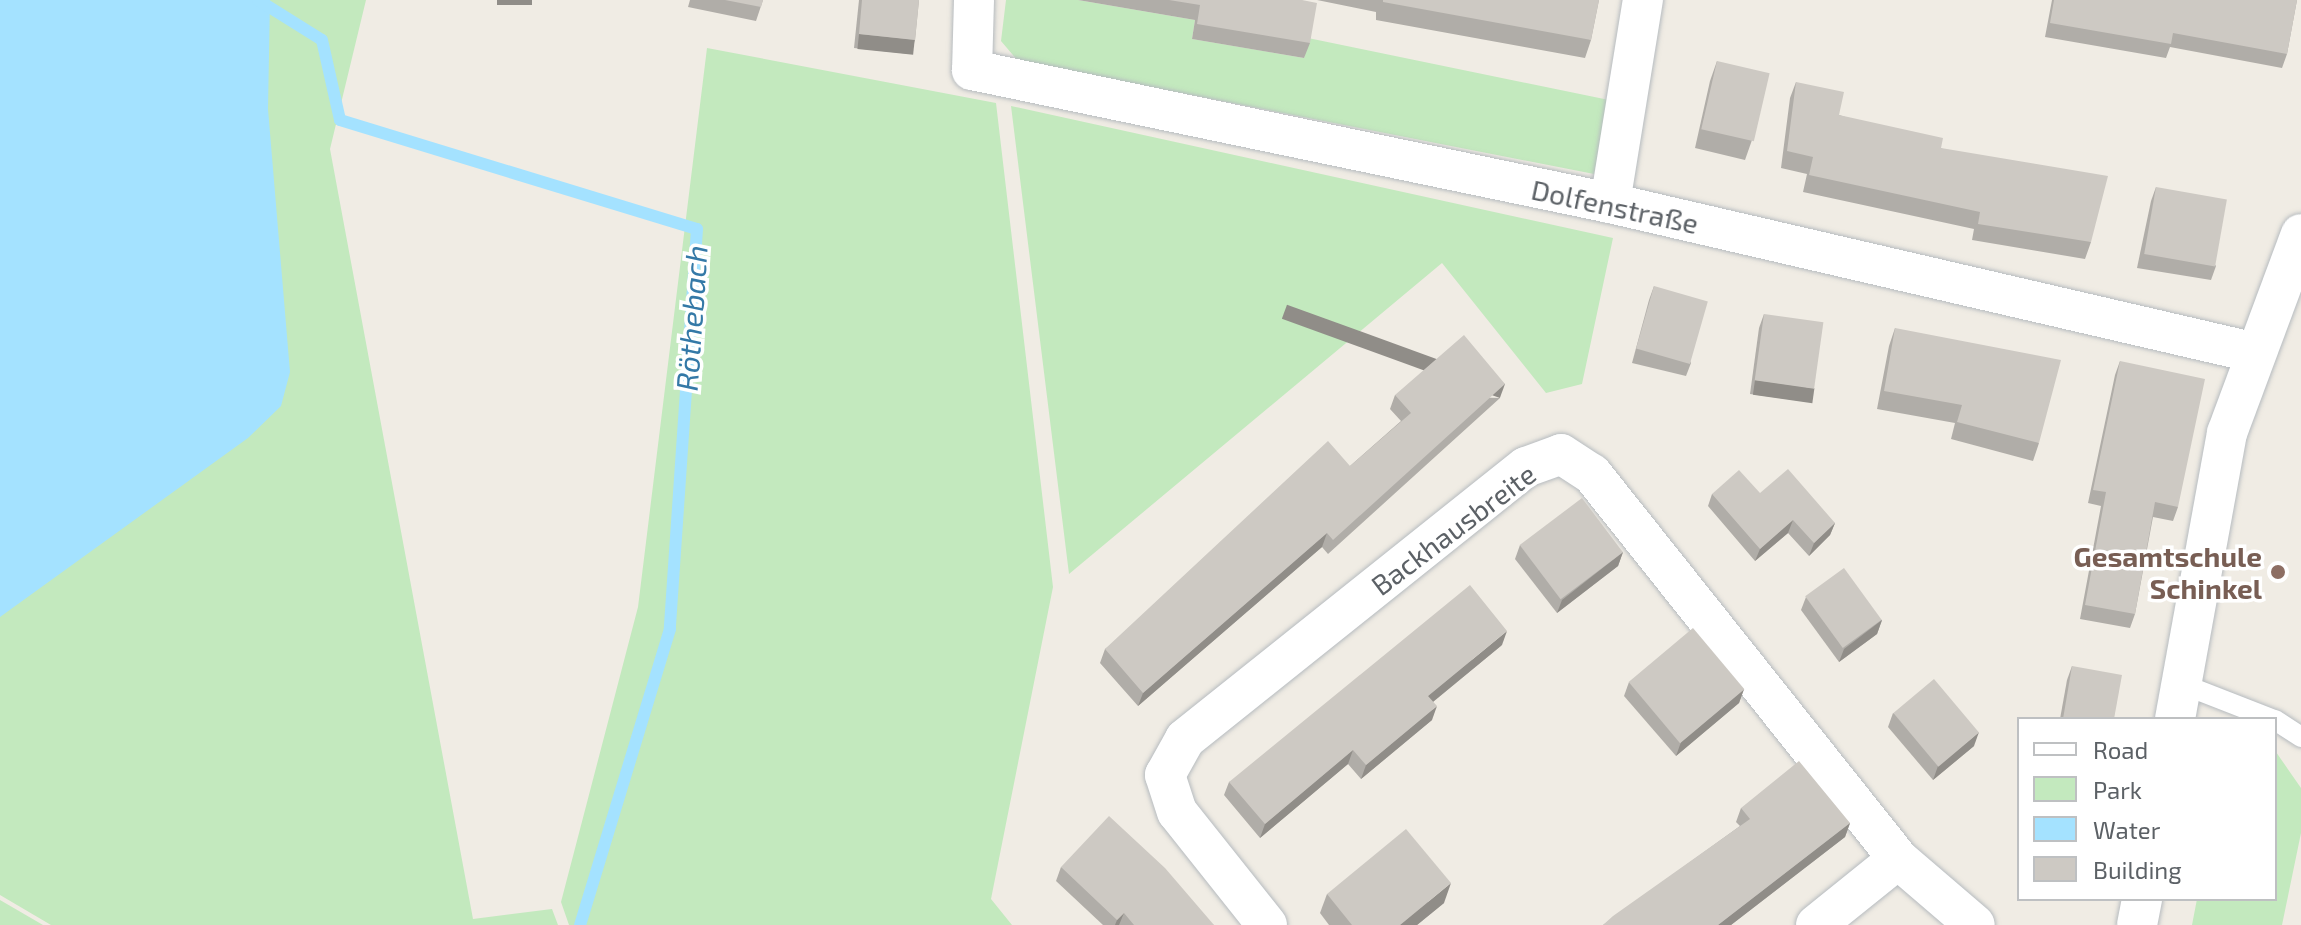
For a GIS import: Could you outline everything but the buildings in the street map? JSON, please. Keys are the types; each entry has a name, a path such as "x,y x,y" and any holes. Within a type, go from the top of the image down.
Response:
{"street":[{"name":"Dolfenstraße","path":"974,0 972,70 1610,203 2256,353"},
{"path":"1610,203 1643,0"},
{"path":"2179,702 2227,433 2301,234"},
{"name":"Backhausbreite","path":"1267,925 1177,812 1165,775 1185,739 1526,467 1561,454 1592,474 1898,859 1975,925"},
{"path":"1816,925 1898,859"},
{"path":"2137,925 2142,901"}],"lane":[{"path":"2179,702 2257,717"},
{"path":"2277,722 2301,737"}],"green space":[{"path":"0,0 366,0 330,149 473,919 552,909 558,925 51,925 0,895"},
{"path":"1006,0 1078,0 1195,20 1192,39 1304,58 1308,38 1609,100 1594,174 1018,61 1001,41"},
{"path":"707,48 996,103 1053,587 991,899 1012,925 569,925 561,902 638,607"},
{"path":"1011,106 1613,238 1582,384 1546,393 1442,263 1069,574"},
{"path":"2277,753 2301,788 2301,833 2282,925 2192,925 2197,901 2277,901"},
{"path":"0,900 43,925 0,925"}],"water":[{"path":"0,0 270,0 268,109 290,372 281,406 248,438 0,617"}],"waterway":[{"name":"Röthebach","path":"258,0 322,40 340,120 697,229 670,629 580,925"}],"place":[{"name":"Gesamtschule Schinkel","path":"2278,572"}]}
